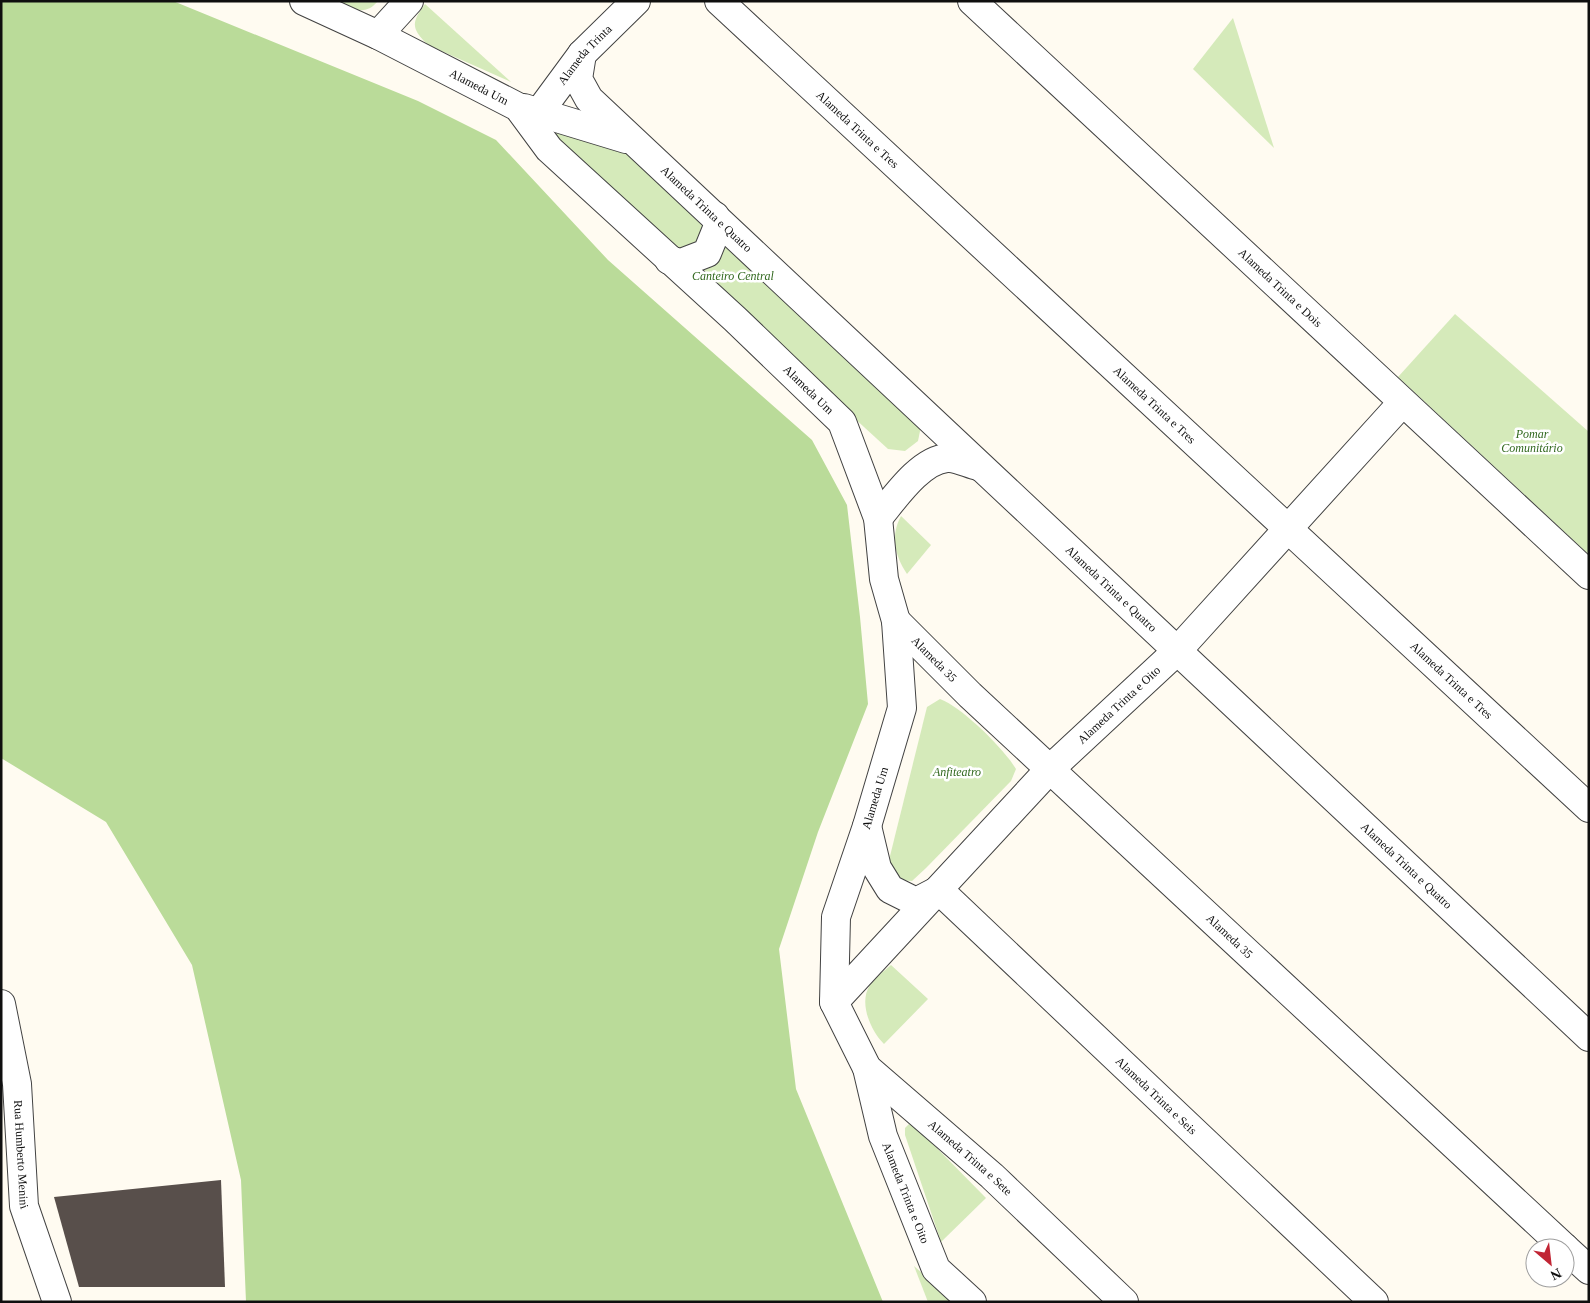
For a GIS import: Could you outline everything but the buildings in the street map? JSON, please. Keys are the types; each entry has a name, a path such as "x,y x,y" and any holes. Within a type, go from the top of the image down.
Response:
{"street":[{"name":"Alameda Um","path":"304,1 529,109 548,149 842,422 878,518 884,579 896,620 902,708 867,826 836,917 834,1002"},
{"path":"378,35 409,1"},
{"name":"Alameda Trinta","path":"529,109 636,1"},
{"name":"Alameda Trinta e Tres","path":"719,1 1287,530 1589,808"},
{"name":"Alameda Trinta e Dois","path":"972,1 1589,575"},
{"name":"Alameda Trinta e Quatro","path":"582,54 578,80 589,99 632,141 715,216 978,466 1589,1037"},
{"name":"Alameda Trinta e Quatro","path":"529,109 632,141"},
{"path":"669,260 681,263 708,253 718,226 715,216"},
{"name":"Alameda Trinta e Oito","path":"834,1002 1050,769 1176,651 1402,403"},
{"path":"878,518 907,482 923,468 947,458 978,466"},
{"name":"Alameda 35","path":"896,620 970,695 1554,1238"},
{"path":"867,826 877,868 890,889 916,902 939,890"},
{"name":"Alameda Trinta e Seis","path":"939,890 1374,1302"},
{"name":"Alameda Trinta e Sete","path":"834,1002 867,1068 992,1176 1124,1302"},
{"name":"Rua Humberto Menini","path":"1,1004 17,1084 24,1206 57,1302"},
{"name":"Alameda Trinta e Oito","path":"867,1068 883,1136 936,1269 972,1302"},
{"name":"Alameda 35","path":"1575,1257 1589,1270"}],"green space":[{"path":"1,1 173,1 418,101 496,140 608,260 812,440 847,505 868,704 818,832 779,949 796,1089 883,1302 246,1302 241,1180 192,965 106,822 1,758"},
{"path":"336,1 378,1 368,9 358,10"},
{"path":"425,4 511,82 428,45 418,34 415,25 417,16"},
{"path":"1233,18 1274,148 1193,69"},
{"name":"Canteiro Central","path":"550,127 621,143 704,224 703,235 696,246 682,249 669,248 554,143"},
{"name":"Canteiro Central","path":"725,238 921,426 918,441 905,451 888,449 695,272"},
{"name":"Pomar Comunitário","path":"1455,314 1589,432 1588,554 1398,377"},
{"path":"901,516 931,545 907,574 899,560 895,546 896,531"},
{"name":"Anfiteatro","path":"940,699 949,703 971,719 1002,751 1016,769 1011,781 926,868 912,881 898,880 890,872 890,856 927,707"},
{"path":"891,965 928,999 884,1044 871,1024 865,1000 870,985"},
{"path":"909,1124 917,1128 986,1198 941,1242 905,1135 905,1128"},
{"path":"914,1266 955,1302 928,1302"}]}
